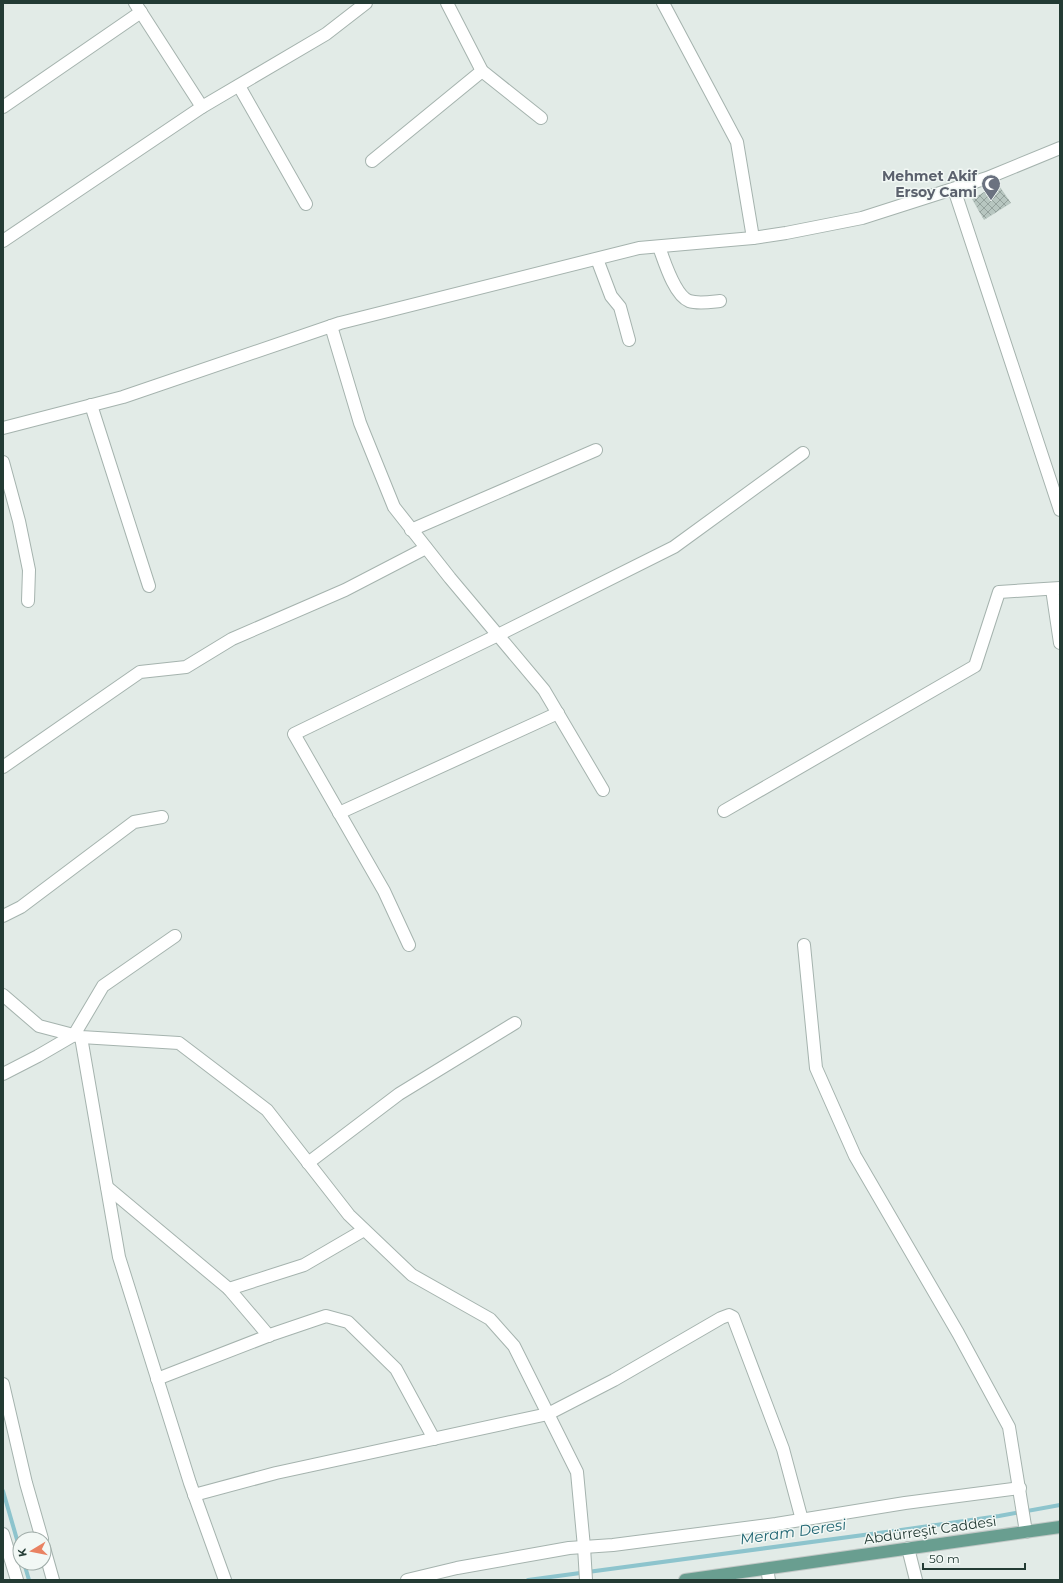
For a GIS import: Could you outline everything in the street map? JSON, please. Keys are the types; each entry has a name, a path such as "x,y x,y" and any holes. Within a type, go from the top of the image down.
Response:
{"main road":[{"name":"Abdürreşit Caddesi","path":"684,1580 768,1574 1025,1526 1060,1527"}],"street":[{"path":"3,242 202,107 326,34 366,3"},
{"path":"447,3 482,71 540,118"},
{"path":"663,3 737,142 753,238"},
{"path":"3,107 138,8 202,107"},
{"path":"372,161 482,71"},
{"path":"239,86 306,204"},
{"path":"3,428 123,397 331,326 639,248 753,238 862,218 987,178 1060,148"},
{"path":"954,189 1060,510"},
{"path":"659,246 674,286 687,300 696,302 720,301"},
{"path":"597,259 611,296 620,307 628,340"},
{"path":"331,326 360,423 394,507 426,548 544,690 603,790"},
{"path":"91,406 149,586"},
{"path":"412,530 596,450"},
{"path":"409,945 384,891 294,734 498,635 674,547 804,453"},
{"path":"3,462 19,521 29,570 28,601"},
{"path":"3,767 140,672 186,667 232,639 345,590 426,548"},
{"path":"724,810 975,666 999,592 1056,589 1060,643"},
{"path":"339,813 558,713"},
{"path":"3,916 21,907 134,822 162,817"},
{"path":"3,1074 78,1036 103,986 175,936"},
{"path":"804,946 816,1068 855,1156 958,1332 1009,1427 1025,1526"},
{"path":"3,995 39,1026 78,1036 179,1043 267,1110 349,1215 412,1275 490,1319 514,1346 577,1472 586,1580"},
{"path":"308,1163 399,1094 515,1023"},
{"path":"78,1036 119,1257 194,1495 225,1580"},
{"path":"107,1187 229,1289 268,1336"},
{"path":"229,1289 304,1266 364,1230"},
{"path":"194,1495 276,1473 548,1414 614,1380 721,1318 729,1315 733,1317 783,1449 802,1520"},
{"path":"157,1379 268,1336 326,1316 348,1322 396,1369 434,1439"},
{"path":"3,1384 26,1483 40,1531"},
{"path":"407,1580 457,1568 569,1548 613,1545 802,1520 1020,1488"},
{"path":"3,1534 16,1580"},
{"path":"908,1548 916,1580"}],"building":[{"name":"Mehmet Akif Ersoy Cami","path":"998,184 1011,203 984,220 972,199"}],"waterway":[{"name":"Meram Deresi","path":"3,1491 15,1531"},
{"name":"Meram Deresi","path":"528,1580 901,1530 999,1516 1060,1505"},
{"name":"Meram Deresi","path":"26,1571 29,1580"}],"place":[{"name":"Mehmet Akif Ersoy Cami","path":"991,201"}]}
